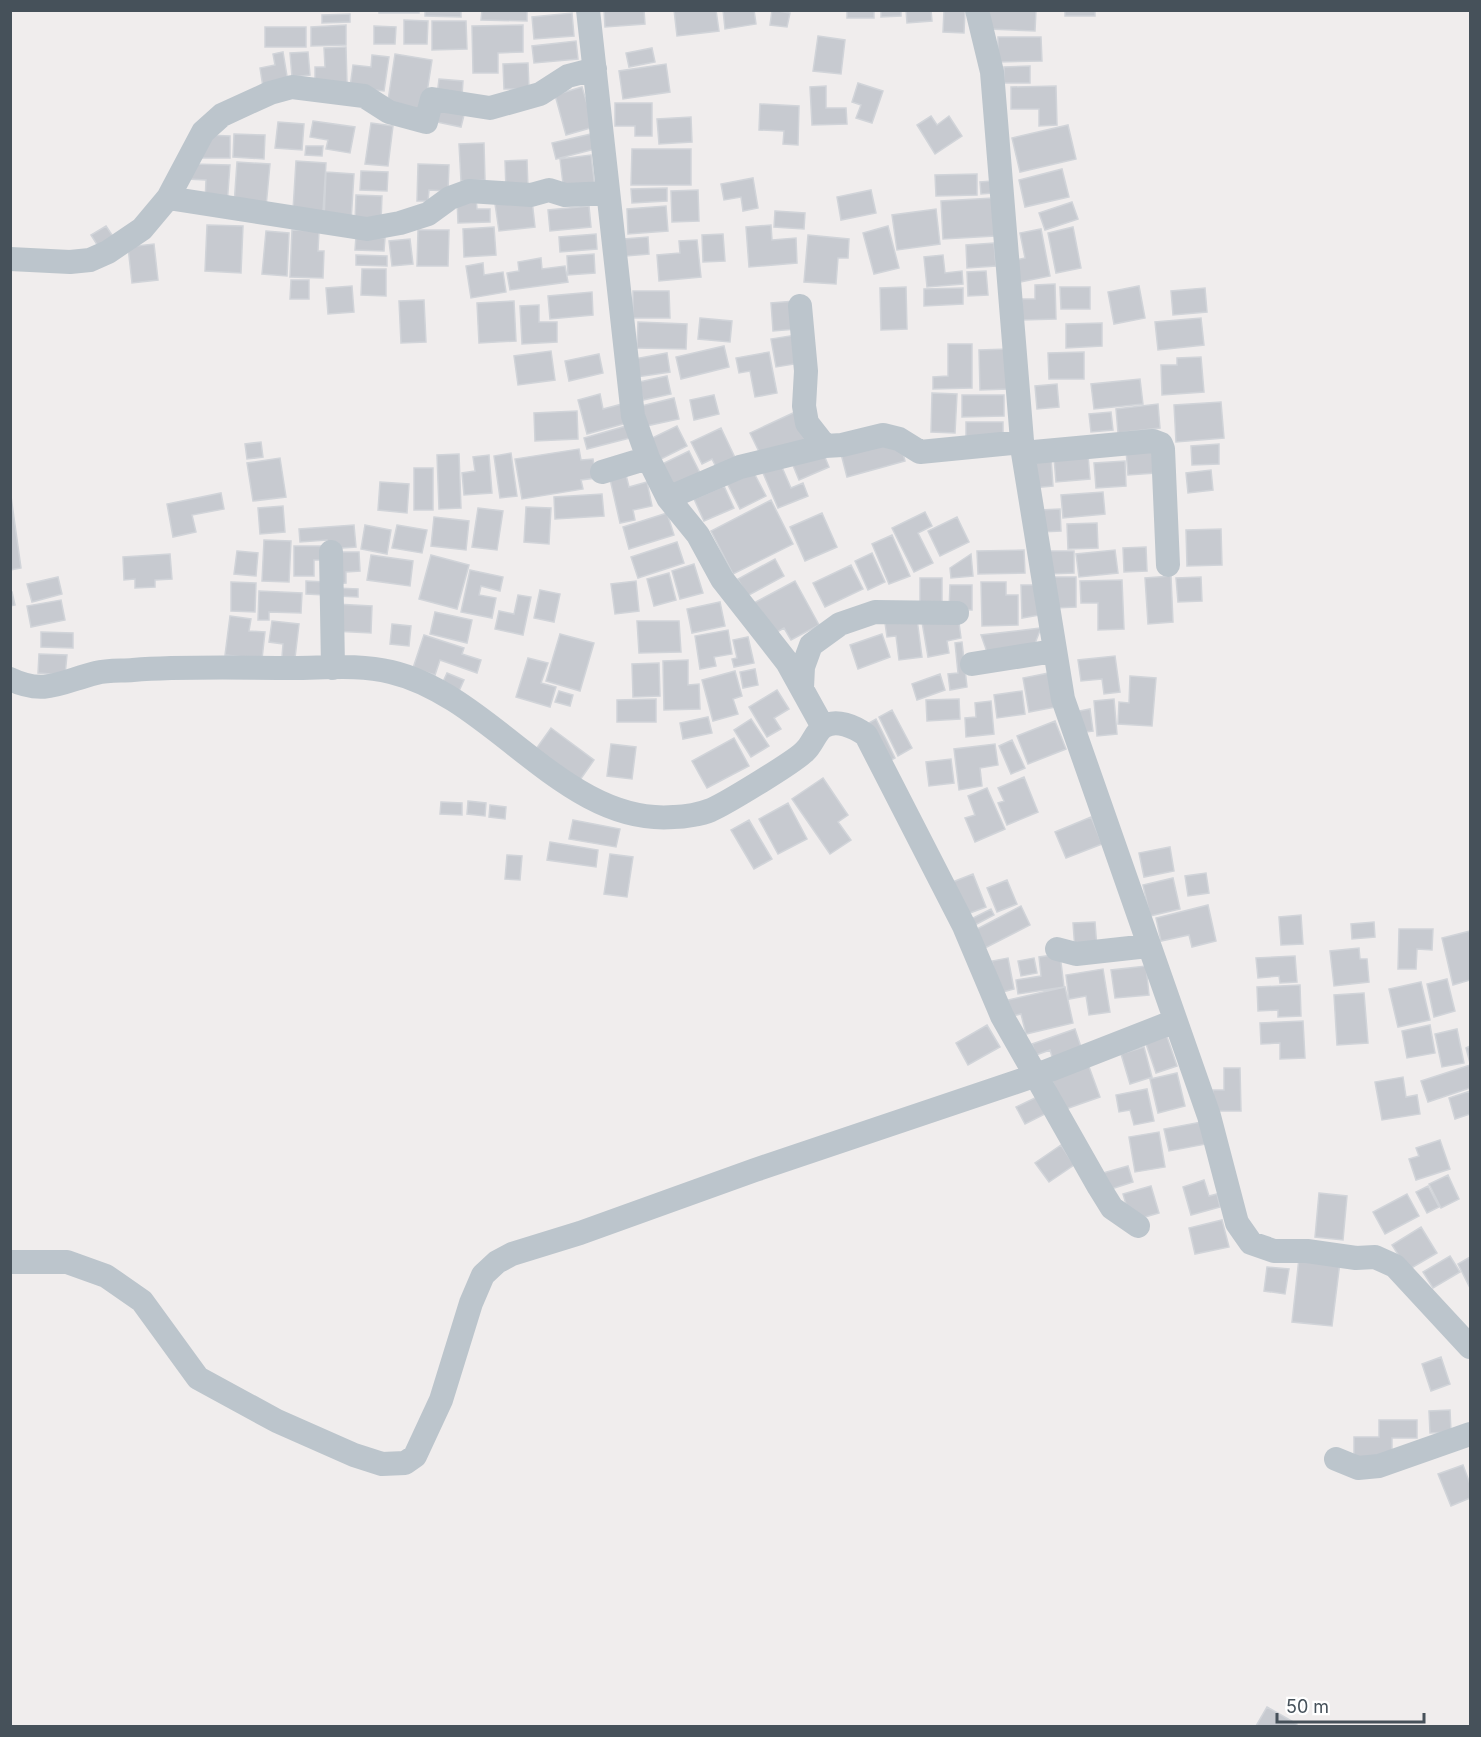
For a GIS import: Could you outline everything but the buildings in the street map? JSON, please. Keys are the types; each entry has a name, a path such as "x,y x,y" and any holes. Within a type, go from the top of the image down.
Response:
{"street":[{"path":"588,10 633,416 648,458 668,498 698,535 722,579 787,662 823,727"},
{"path":"977,10 992,72 1022,448 1063,699 1209,1116 1237,1223 1251,1243 1274,1251 1307,1251 1356,1258 1375,1257 1395,1266 1470,1347"},
{"path":"10,259 70,262 90,260 108,252 142,229 168,198 203,132 222,116 270,93 292,87 364,96 389,112 426,122 432,99 490,108 540,94 568,76 595,69"},
{"path":"168,198 367,229 400,223 428,214 450,198 469,191 531,195 549,190 565,195 608,193"},
{"path":"800,306 806,371 804,406 807,423 825,446"},
{"path":"668,498 740,467 825,446 842,446 883,435 899,440 920,452 1153,441 1161,444 1163,449 1168,565"},
{"path":"602,472 648,458"},
{"path":"331,552 333,668"},
{"path":"806,697 803,667 811,645 840,624 875,612 957,613"},
{"path":"972,664 1054,651"},
{"path":"10,679 23,685 54,688 96,673 164,667 358,668 391,672 418,681 458,701 571,786 610,807 642,818 675,817 710,810 806,752 823,727 837,723 854,726 866,735 964,926 1002,1016 1112,1208 1138,1226"},
{"path":"1057,949 1076,954 1148,946"},
{"path":"10,1262 67,1262 106,1276 142,1301 198,1378 277,1421 354,1455 382,1464 399,1464 415,1456 441,1400 471,1303 483,1275 497,1262 512,1254 580,1233 755,1170 1037,1075 1175,1022"},
{"path":"1336,1459 1358,1468 1379,1466 1470,1434"}]}
